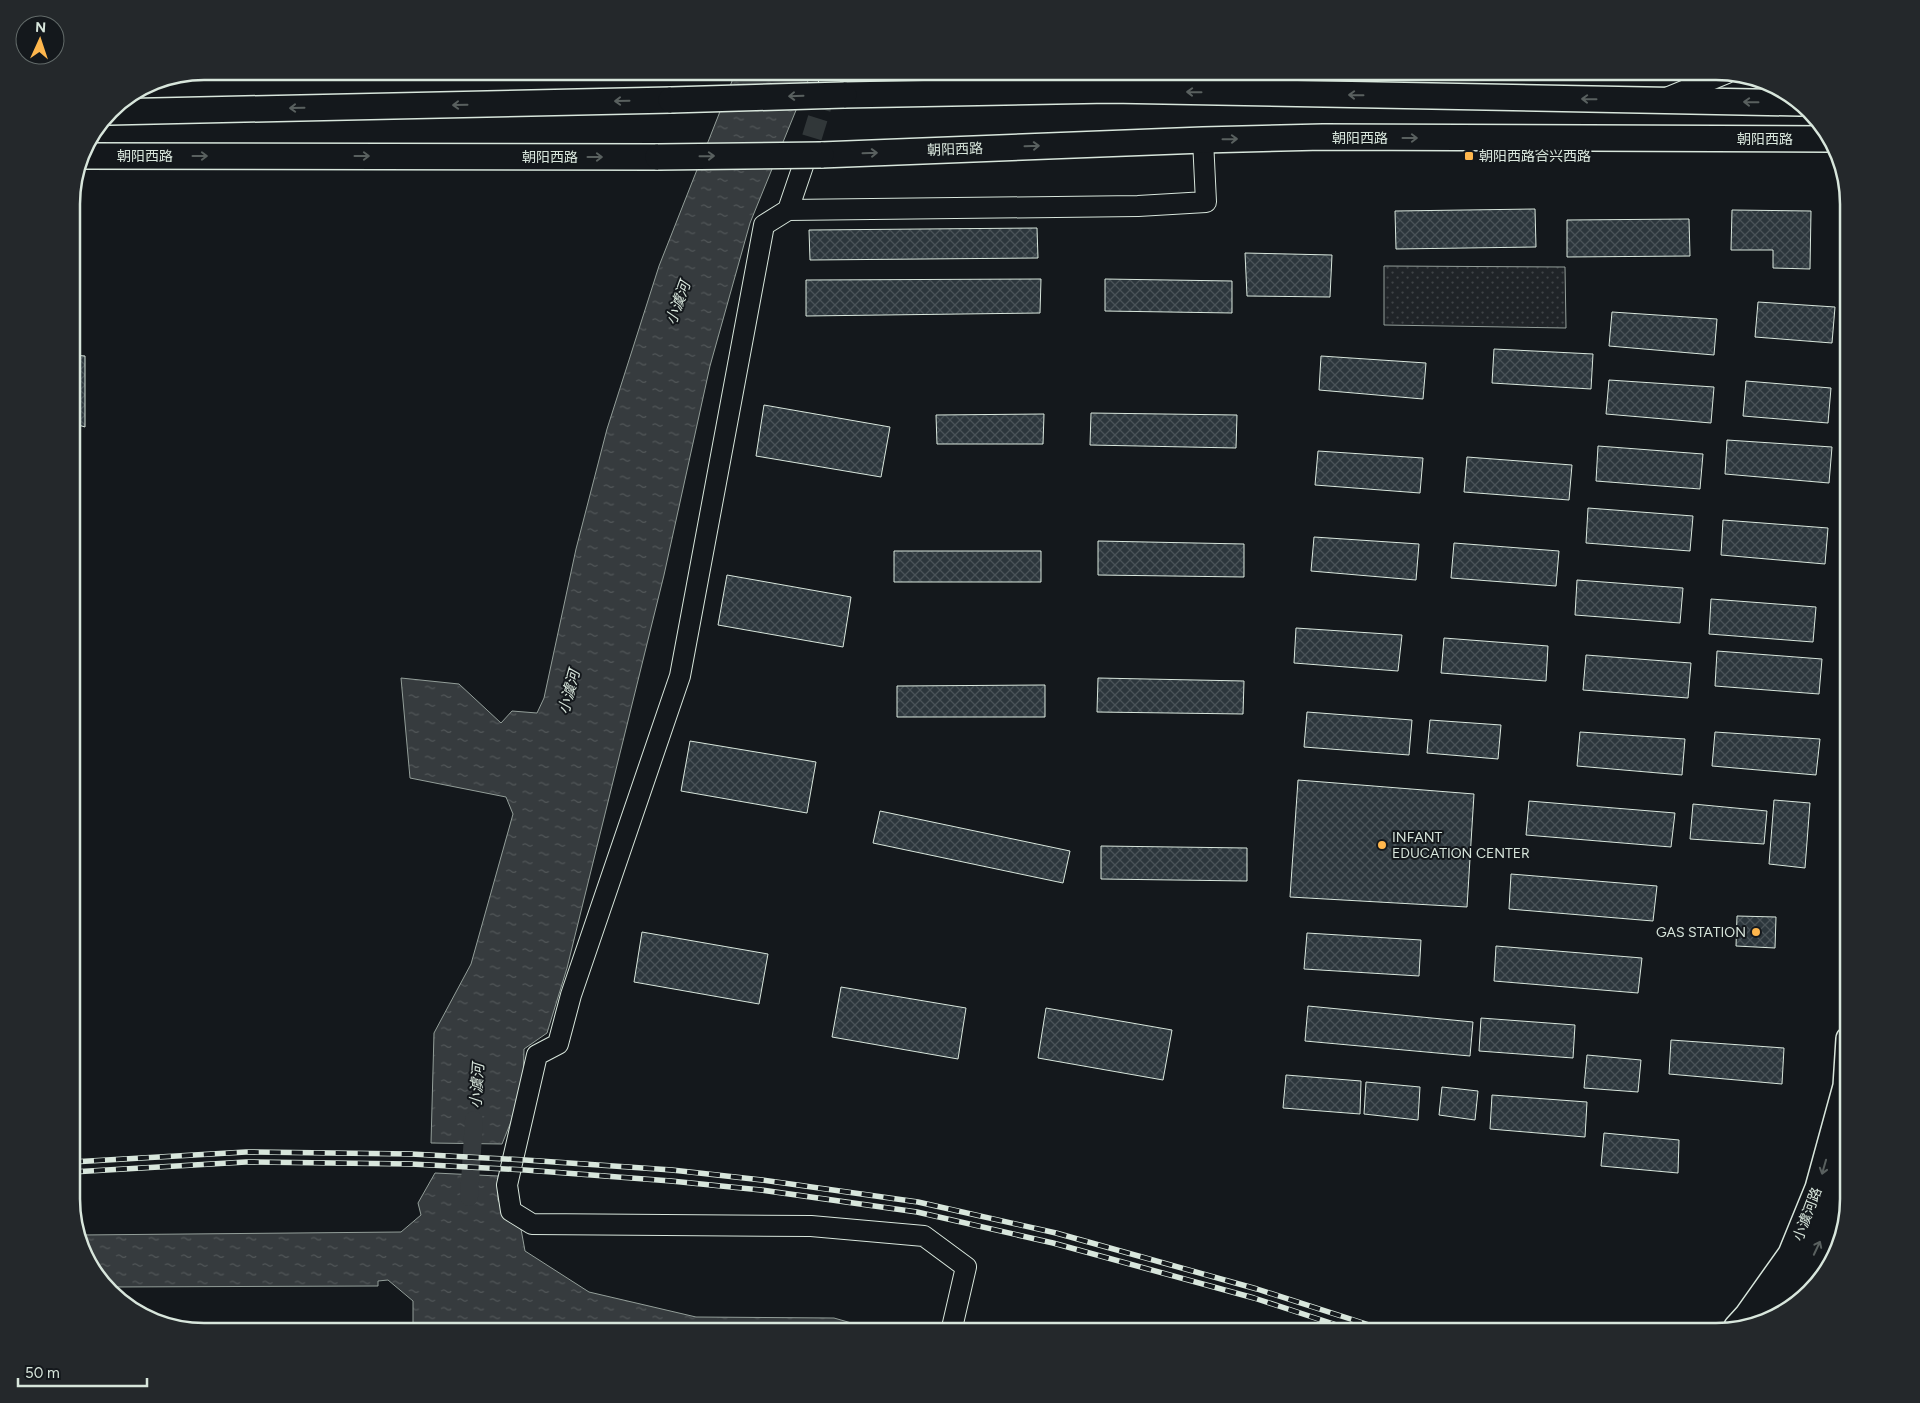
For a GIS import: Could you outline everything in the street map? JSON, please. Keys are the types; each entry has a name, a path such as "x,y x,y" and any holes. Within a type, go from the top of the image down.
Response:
{"main road":[{"path":"121,112 671,100 836,83 1104,81 1786,103"},
{"name":"朝阳西路","path":"89,156 658,157 812,160 1203,140 1323,137 1821,139"},
{"name":"小澞河路","path":"1743,1320 1791,1254 1818,1188 1840,1119"},
{"name":"小澞河路","path":"1781,1304 1813,1256 1840,1195"}],"street":[{"path":"1662,100 1710,80"},
{"path":"953,1323 966,1267 924,1236 811,1226 532,1224 511,1211 507,1186 537,1055 558,1044 571,995 680,676 764,225 788,210 1138,206 1206,202 1203,140"},
{"path":"788,210 812,160"}],"shaded area":[{"path":"1384,266 1565,267 1566,328 1384,325"}],"water":[{"path":"732,80 808,80 750,223 710,366 664,575 567,968 547,1033 524,1049 523,1092 502,1144 431,1143 434,1033 471,964 513,814 506,797 410,778 401,678 459,684 501,723 512,711 537,713 544,698 576,549 607,429 659,266"},
{"path":"435,1173 498,1176 498,1200 507,1216 521,1229 525,1251 589,1292 696,1317 834,1318 852,1323 413,1323 413,1301 388,1280 378,1281 378,1286 117,1287 101,1268 86,1235 401,1232 421,1215 418,1203"}],"building":[{"path":"1535,209 1536,247 1396,249 1395,211"},
{"path":"1732,210 1811,211 1810,269 1773,268 1773,250 1731,250"},
{"path":"1689,219 1690,256 1567,257 1567,220"},
{"path":"1037,228 1038,258 810,260 809,230"},
{"path":"1245,253 1332,255 1330,297 1247,296"},
{"path":"1041,279 1040,313 806,316 806,280"},
{"path":"1105,279 1232,281 1232,313 1105,311"},
{"path":"1758,302 1835,307 1832,343 1755,337"},
{"path":"1612,312 1717,319 1714,355 1609,346"},
{"path":"1494,349 1593,354 1591,389 1492,383"},
{"path":"80,356 85,356 85,427 80,425"},
{"path":"1321,356 1426,363 1423,399 1319,390"},
{"path":"1609,380 1714,387 1711,423 1606,414"},
{"path":"1746,381 1831,388 1828,423 1743,416"},
{"path":"764,405 890,427 881,477 756,456"},
{"path":"1091,413 1237,415 1236,448 1090,445"},
{"path":"1044,414 1043,444 937,444 936,415"},
{"path":"1727,440 1832,447 1829,483 1725,474"},
{"path":"1598,446 1703,454 1700,489 1596,481"},
{"path":"1318,451 1423,458 1420,493 1315,485"},
{"path":"1467,457 1572,465 1569,500 1464,492"},
{"path":"1588,508 1693,516 1690,551 1586,543"},
{"path":"1723,520 1828,528 1825,564 1721,555"},
{"path":"1314,537 1419,544 1416,580 1311,571"},
{"path":"1098,541 1244,544 1244,577 1098,575"},
{"path":"1454,543 1559,551 1556,586 1451,578"},
{"path":"894,551 1041,551 1041,582 894,582"},
{"path":"727,575 851,597 843,647 718,625"},
{"path":"1577,580 1683,588 1680,623 1575,615"},
{"path":"1711,599 1816,607 1813,642 1709,634"},
{"path":"1296,628 1402,635 1398,671 1294,663"},
{"path":"1444,638 1548,646 1546,681 1441,673"},
{"path":"1717,651 1822,659 1819,694 1715,686"},
{"path":"1586,655 1691,663 1688,698 1583,690"},
{"path":"1098,678 1244,681 1243,714 1097,712"},
{"path":"1045,685 1045,717 897,717 897,686"},
{"path":"1307,712 1412,720 1409,755 1304,747"},
{"path":"1430,720 1501,725 1498,759 1427,753"},
{"path":"1580,732 1685,739 1682,775 1577,766"},
{"path":"1715,732 1820,739 1816,775 1712,766"},
{"path":"690,741 816,762 807,813 681,791"},
{"name":"INFANT EDUCATION CENTER","path":"1298,780 1474,794 1467,907 1290,897"},
{"path":"1774,800 1810,803 1805,868 1769,864"},
{"path":"1529,801 1675,813 1671,847 1526,835"},
{"path":"1693,804 1767,811 1764,844 1690,839"},
{"path":"880,811 1070,851 1063,883 873,843"},
{"path":"1101,846 1247,848 1247,881 1101,879"},
{"path":"1511,874 1657,886 1653,921 1509,909"},
{"name":"GAS STATION","path":"1737,916 1776,917 1775,948 1736,946"},
{"path":"642,932 768,954 759,1004 634,982"},
{"path":"1307,933 1421,940 1419,976 1304,969"},
{"path":"1496,946 1642,958 1638,993 1494,981"},
{"path":"841,987 966,1008 958,1059 832,1037"},
{"path":"1308,1006 1473,1022 1470,1056 1305,1041"},
{"path":"1046,1008 1172,1030 1163,1080 1038,1058"},
{"path":"1481,1018 1575,1025 1573,1058 1479,1051"},
{"path":"1671,1040 1784,1048 1782,1084 1669,1074"},
{"path":"1587,1055 1641,1060 1638,1092 1584,1088"},
{"path":"1286,1075 1361,1081 1360,1114 1283,1108"},
{"path":"1366,1082 1420,1087 1418,1120 1364,1114"},
{"path":"1442,1087 1478,1091 1475,1120 1439,1115"},
{"path":"1492,1095 1587,1102 1585,1137 1490,1129"},
{"path":"1604,1133 1679,1140 1678,1173 1601,1166"}],"waterway":[{"name":"小澞河","path":"469,1197 474,1120"}],"tunnel":[{"path":"803,166 829,82"}],"railway":[{"path":"80,1162 246,1152 411,1154 672,1170 762,1180 918,1202 1056,1233 1257,1289 1363,1323"},
{"path":"80,1172 246,1162 411,1164 525,1170 761,1190 917,1212 1053,1243 1254,1298 1330,1323"}],"place":[{"name":"朝阳西路合兴西路","path":"1469,156"},
{"name":"INFANT EDUCATION CENTER","path":"1382,845"},
{"name":"GAS STATION","path":"1756,932"}]}
